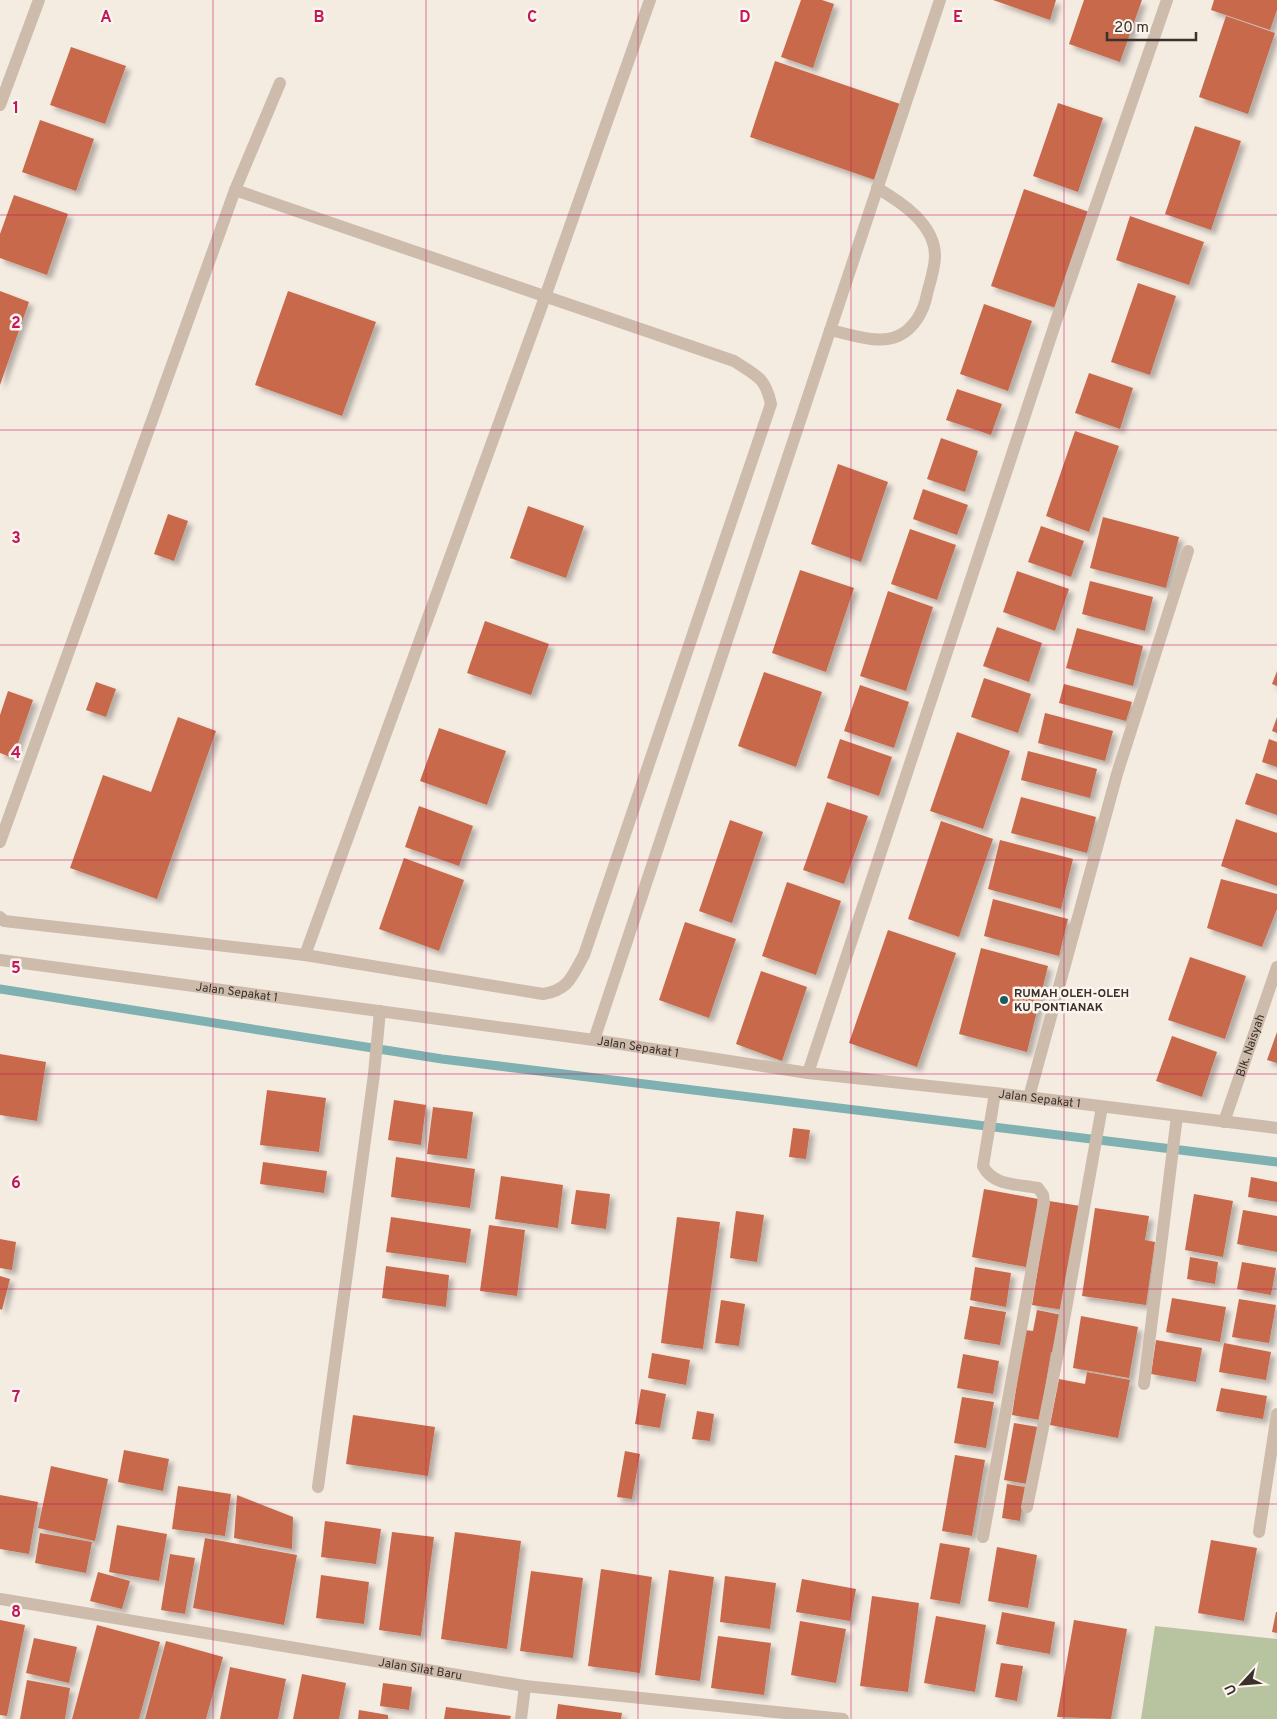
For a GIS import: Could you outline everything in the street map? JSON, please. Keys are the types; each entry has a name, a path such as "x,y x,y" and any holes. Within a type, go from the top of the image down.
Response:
{"street":[{"path":"0,105 39,0"},
{"path":"305,955 545,297 650,0"},
{"path":"594,1040 940,0"},
{"path":"808,1073 1056,321 1167,0"},
{"path":"0,842 235,190 280,83"},
{"path":"830,330 877,339 897,337 911,328 925,306 935,256 932,241 920,220 904,204 877,188"},
{"path":"0,917 4,920 305,955 543,994 555,992 568,984 584,954 771,404 768,391 761,378 734,361 235,190"},
{"path":"1029,1097 1117,774 1188,551"},
{"name":"Jalan Sepakat 1","path":"0,960 594,1040 808,1073 995,1093 1277,1128"},
{"name":"Blk. Naisyah","path":"1224,1122 1277,967"},
{"path":"318,1487 374,1074 380,1011"},
{"path":"983,1537 1044,1203 1043,1195 1038,1188 994,1180 987,1174 983,1166 995,1093"},
{"path":"1027,1508 1102,1107"},
{"path":"1144,1384 1178,1116"},
{"path":"1259,1532 1277,1414"},
{"name":"Jalan Silat Baru","path":"0,1599 525,1686 843,1719"},
{"path":"521,1719 525,1686"}],"green space":[{"path":"1155,1626 1277,1639 1277,1719 1141,1719"}],"building":[{"path":"801,0 822,0 834,4 813,68 781,57"},
{"path":"993,0 1056,0 1050,20"},
{"path":"1084,0 1142,0 1120,62 1069,44"},
{"path":"1214,0 1277,0 1277,10 1270,30 1211,10"},
{"path":"1226,16 1275,33 1248,114 1199,97"},
{"path":"71,47 126,66 105,124 50,105"},
{"path":"775,61 900,104 875,180 750,137"},
{"path":"1058,103 1103,118 1078,192 1033,176"},
{"path":"40,120 94,139 76,191 22,172"},
{"path":"1195,126 1241,141 1211,230 1165,214"},
{"path":"1024,189 1089,212 1056,308 991,286"},
{"path":"14,195 68,214 47,275 0,258 0,234"},
{"path":"1130,216 1204,242 1189,285 1116,260"},
{"path":"1138,283 1176,296 1150,375 1111,362"},
{"path":"0,291 29,302 0,385"},
{"path":"288,291 376,322 342,416 255,385"},
{"path":"984,304 1032,321 1008,391 960,374"},
{"path":"1089,373 1133,388 1120,429 1075,413"},
{"path":"957,389 1002,404 991,435 946,420"},
{"path":"1075,431 1119,446 1089,532 1046,516"},
{"path":"941,438 978,451 965,492 927,479"},
{"path":"838,464 888,482 861,562 811,544"},
{"path":"923,489 968,505 957,535 913,519"},
{"path":"528,506 584,526 566,578 510,558"},
{"path":"168,514 188,521 174,561 154,554"},
{"path":"1103,517 1179,537 1166,588 1090,568"},
{"path":"1041,526 1084,541 1071,577 1028,562"},
{"path":"910,529 956,545 937,600 891,584"},
{"path":"800,570 854,588 826,672 772,653"},
{"path":"1017,571 1069,589 1055,631 1003,612"},
{"path":"1090,581 1153,597 1145,631 1082,614"},
{"path":"888,591 933,607 906,691 860,676"},
{"path":"485,621 549,644 531,695 467,673"},
{"path":"997,627 1042,643 1029,682 983,666"},
{"path":"1077,628 1143,646 1133,686 1066,668"},
{"path":"1277,671 1277,686 1272,684"},
{"path":"764,672 822,692 796,767 738,746"},
{"path":"984,678 1031,694 1018,733 971,717"},
{"path":"96,682 116,689 106,717 86,710"},
{"path":"1064,684 1132,702 1126,721 1059,703"},
{"path":"860,685 909,702 894,748 844,731"},
{"path":"8,691 33,700 13,758 0,753 0,715"},
{"path":"1045,713 1113,731 1105,761 1038,743"},
{"path":"178,717 216,731 157,899 70,868 103,775 151,792"},
{"path":"1277,717 1277,733 1272,731"},
{"path":"439,728 506,751 487,805 420,781"},
{"path":"957,732 1010,751 983,829 930,811"},
{"path":"840,739 892,757 879,796 827,778"},
{"path":"1269,739 1277,742 1277,767 1262,762"},
{"path":"1028,751 1097,769 1090,798 1021,780"},
{"path":"1256,773 1277,780 1277,815 1245,804"},
{"path":"1021,797 1096,817 1087,853 1011,833"},
{"path":"827,802 868,816 844,884 803,870"},
{"path":"419,806 473,826 459,866 405,847"},
{"path":"1236,819 1277,833 1277,886 1221,866"},
{"path":"730,820 763,832 732,923 699,911"},
{"path":"941,821 993,839 959,937 908,919"},
{"path":"1000,840 1073,859 1061,909 988,889"},
{"path":"404,858 464,880 439,951 379,929"},
{"path":"1221,879 1277,894 1277,909 1262,947 1207,928"},
{"path":"787,882 841,901 816,975 762,956"},
{"path":"993,899 1068,919 1059,956 984,936"},
{"path":"685,922 736,939 709,1018 659,1000"},
{"path":"888,930 956,953 917,1067 849,1043"},
{"name":"RUMAH OLEH-OLEH KU PONTIANAK","path":"981,948 1048,966 1027,1052 959,1034"},
{"path":"1190,957 1246,976 1225,1039 1168,1020"},
{"path":"761,971 807,987 782,1061 736,1044"},
{"path":"1277,1032 1277,1063 1267,1060"},
{"path":"1172,1036 1217,1052 1202,1097 1156,1081"},
{"path":"0,1054 46,1062 37,1121 0,1115"},
{"path":"267,1090 326,1098 319,1152 260,1145"},
{"path":"394,1100 426,1105 421,1145 388,1140"},
{"path":"433,1107 473,1112 467,1159 427,1154"},
{"path":"793,1128 810,1130 806,1159 789,1157"},
{"path":"396,1157 475,1169 470,1208 391,1197"},
{"path":"263,1162 327,1171 324,1193 260,1184"},
{"path":"501,1176 563,1185 558,1228 495,1219"},
{"path":"1251,1177 1277,1182 1277,1202 1248,1197"},
{"path":"984,1189 1038,1199 1026,1267 972,1257"},
{"path":"576,1190 610,1194 606,1229 571,1224"},
{"path":"1194,1194 1233,1201 1223,1257 1185,1250"},
{"path":"1049,1201 1080,1206 1063,1310 1032,1305"},
{"path":"1095,1208 1149,1216 1145,1240 1155,1242 1146,1305 1082,1296"},
{"path":"1243,1210 1277,1216 1277,1252 1237,1244"},
{"path":"736,1211 764,1215 757,1262 730,1258"},
{"path":"391,1217 471,1229 466,1263 386,1252"},
{"path":"677,1217 720,1222 703,1349 661,1343"},
{"path":"489,1225 525,1230 517,1296 480,1291"},
{"path":"0,1239 16,1242 12,1270 0,1268"},
{"path":"1190,1257 1218,1262 1215,1284 1187,1279"},
{"path":"1242,1262 1276,1268 1271,1295 1237,1289"},
{"path":"386,1266 449,1275 446,1307 382,1298"},
{"path":"975,1267 1011,1273 1006,1307 970,1300"},
{"path":"0,1276 10,1279 2,1310 0,1309"},
{"path":"1172,1298 1226,1307 1220,1342 1166,1332"},
{"path":"1239,1299 1276,1305 1269,1343 1232,1337"},
{"path":"721,1300 745,1304 739,1346 715,1343"},
{"path":"970,1306 1006,1312 1000,1345 964,1339"},
{"path":"1037,1310 1062,1315 1056,1353 1051,1352 1040,1420 1012,1415 1025,1330 1033,1331"},
{"path":"1081,1316 1138,1327 1129,1378 1073,1368"},
{"path":"1156,1340 1202,1348 1196,1382 1151,1374"},
{"path":"1224,1343 1271,1352 1266,1380 1219,1372"},
{"path":"652,1353 690,1360 686,1385 648,1378"},
{"path":"963,1354 999,1361 993,1394 957,1388"},
{"path":"1087,1372 1130,1380 1118,1438 1050,1425 1059,1379 1085,1384"},
{"path":"1221,1388 1267,1396 1263,1419 1216,1411"},
{"path":"641,1389 666,1394 660,1428 635,1424"},
{"path":"962,1397 994,1402 986,1448 954,1443"},
{"path":"697,1411 714,1414 710,1441 692,1439"},
{"path":"353,1415 435,1427 428,1476 346,1464"},
{"path":"1014,1423 1038,1427 1028,1484 1004,1480"},
{"path":"124,1450 169,1459 163,1491 118,1482"},
{"path":"625,1451 640,1454 632,1499 617,1497"},
{"path":"955,1455 985,1460 972,1536 942,1531"},
{"path":"51,1466 108,1479 95,1541 38,1528"},
{"path":"1007,1484 1025,1487 1020,1521 1002,1518"},
{"path":"178,1486 231,1494 225,1536 172,1529"},
{"path":"0,1495 38,1502 29,1554 0,1549"},
{"path":"237,1495 293,1517 292,1549 234,1538"},
{"path":"325,1521 381,1529 376,1564 321,1557"},
{"path":"117,1525 167,1534 159,1581 109,1572"},
{"path":"392,1532 434,1537 421,1636 379,1630"},
{"path":"455,1532 521,1541 507,1649 441,1639"},
{"path":"40,1533 92,1542 86,1573 35,1563"},
{"path":"205,1538 297,1555 284,1625 193,1608"},
{"path":"1211,1540 1257,1548 1244,1621 1198,1613"},
{"path":"940,1543 970,1548 960,1604 930,1599"},
{"path":"997,1547 1037,1555 1028,1608 988,1601"},
{"path":"170,1554 195,1558 185,1614 161,1610"},
{"path":"601,1569 652,1577 640,1673 588,1666"},
{"path":"669,1570 714,1577 700,1681 655,1675"},
{"path":"531,1571 583,1578 573,1658 520,1651"},
{"path":"98,1572 130,1581 122,1609 90,1601"},
{"path":"321,1575 369,1582 364,1624 316,1618"},
{"path":"725,1576 776,1583 770,1629 720,1622"},
{"path":"802,1579 856,1589 850,1621 796,1612"},
{"path":"872,1596 919,1603 908,1692 860,1686"},
{"path":"1002,1612 1055,1622 1050,1654 996,1644"},
{"path":"1277,1612 1277,1633 1272,1632"},
{"path":"936,1616 986,1625 975,1692 924,1683"},
{"path":"0,1620 25,1625 7,1716 0,1715"},
{"path":"1074,1620 1127,1629 1111,1719 1057,1717"},
{"path":"800,1621 846,1629 836,1683 791,1675"},
{"path":"97,1625 160,1642 139,1719 72,1719"},
{"path":"718,1636 771,1643 764,1695 711,1688"},
{"path":"34,1638 77,1647 69,1683 26,1673"},
{"path":"166,1641 223,1657 206,1719 145,1719"},
{"path":"1001,1663 1023,1666 1017,1701 995,1697"},
{"path":"230,1667 286,1679 278,1719 220,1719"},
{"path":"302,1674 346,1683 339,1719 293,1719"},
{"path":"27,1680 70,1688 65,1719 20,1719"},
{"path":"383,1683 412,1687 409,1710 380,1706"},
{"path":"558,1704 622,1713 621,1719 556,1719"},
{"path":"446,1707 511,1716 510,1719 444,1719"},
{"path":"359,1710 388,1715 388,1719 358,1719"}],"waterway":[{"path":"0,989 442,1059 1277,1162"}],"place":[{"name":"RUMAH OLEH-OLEH KU PONTIANAK","path":"1004,1000"}]}
